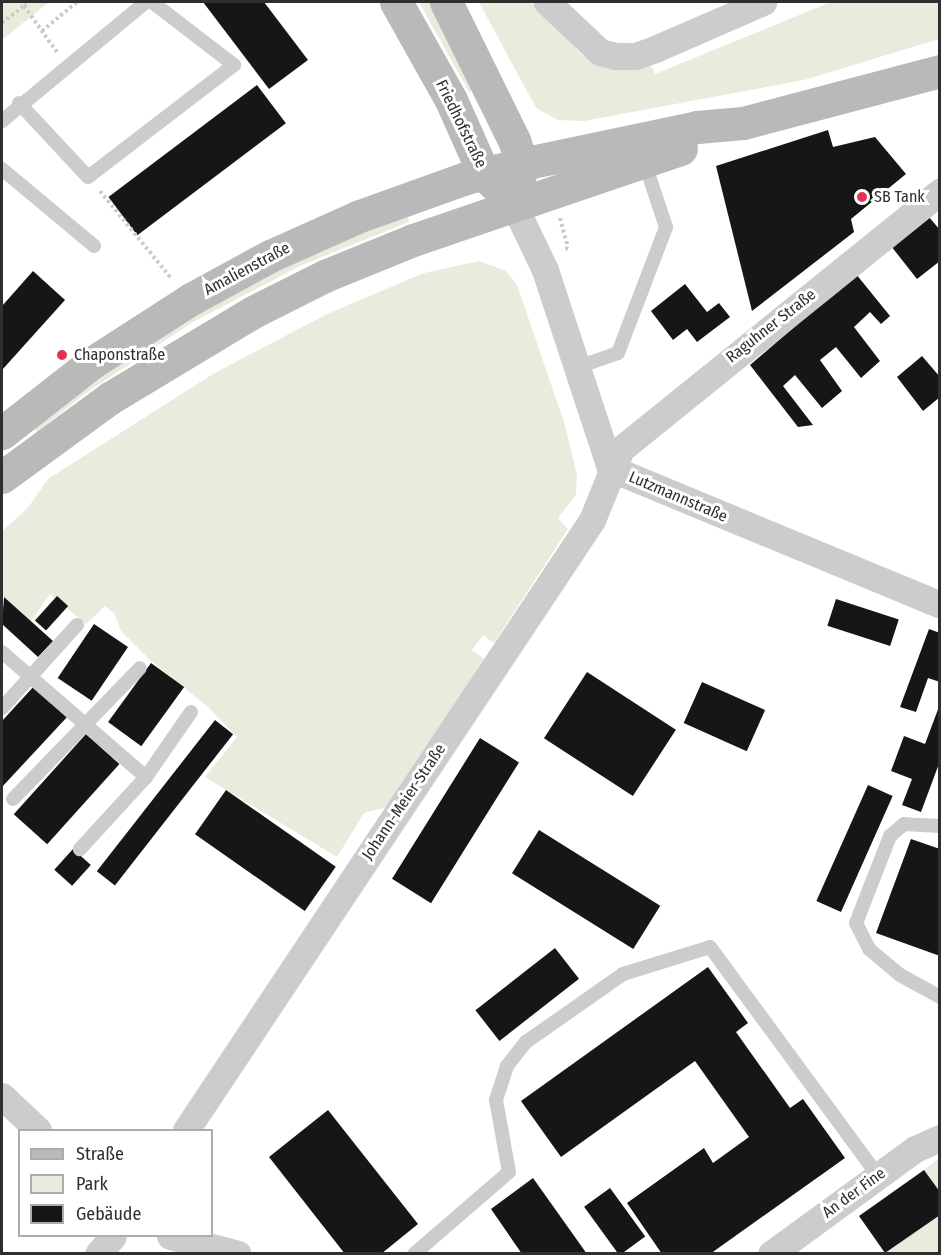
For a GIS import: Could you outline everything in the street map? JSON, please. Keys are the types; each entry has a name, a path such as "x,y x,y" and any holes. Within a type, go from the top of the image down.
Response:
{"main road":[{"name":"Friedhofstraße","path":"396,2 451,100 484,174 514,205"},
{"path":"446,2 501,108 522,164 514,205"},
{"path":"2,477 110,398 253,312 327,275 413,240 644,161 743,123 939,71"},
{"path":"522,164 697,127 743,123"},
{"name":"Amalienstraße","path":"2,433 90,364 191,299 270,256 357,217 484,174 522,164"}],"street":[{"path":"561,5 600,52 635,56 763,2"},
{"name":"Raguhner Straße","path":"610,468 636,434 939,192"},
{"name":"Lutzmannstraße","path":"514,205 540,257 610,468 939,605"},
{"name":"Johann-Meier-Straße","path":"187,1129 592,520 610,468"},
{"path":"2,1096 36,1129"},
{"name":"An der Fine","path":"771,1254 915,1149 939,1138"},
{"path":"98,1254 112,1237"},
{"path":"174,1237 238,1254"}],"lane":[{"path":"2,121 19,103 68,67 146,2"},
{"path":"19,103 88,177 234,65 152,2"},
{"path":"578,368 618,353 666,226 644,161"},
{"path":"2,169 94,246"},
{"path":"2,708 77,625"},
{"path":"2,652 83,725 146,777"},
{"path":"13,799 140,668"},
{"path":"80,849 146,777 191,712"},
{"path":"939,826 904,825 890,836 856,923 868,950 900,975 939,997"},
{"path":"414,1254 509,1172 496,1100 507,1066 526,1042 624,974 710,946 878,1176"}],"path":[{"path":"2,23 29,2"},
{"path":"42,31 77,2"},
{"path":"24,6 68,67"},
{"path":"88,177 191,299"}],"green space":[{"path":"2,2 49,2 2,40"},
{"path":"419,2 431,2 476,88 469,92"},
{"path":"479,2 532,2 581,54 601,64 649,61 655,74 831,2 939,2 939,39 804,80 584,121 558,120 536,108"},
{"path":"407,213 409,222 302,265 193,322 86,393 37,432 31,424 135,349 246,285"},
{"path":"479,261 506,271 517,285 564,422 577,475 576,495 558,518 568,529 494,643 483,635 472,650 484,659 391,806 364,813 337,857 205,777 237,737 208,707 149,659 121,631 114,613 105,606 86,624 50,594 31,621 2,595 2,531 27,509 48,479 213,374 327,314 424,273"},
{"path":"939,1158 939,1192 924,1170"},
{"path":"939,1215 939,1253 885,1253"}],"building":[{"path":"203,2 264,2 308,60 269,89"},
{"path":"257,85 286,123 137,235 108,197"},
{"path":"828,130 833,147 875,137 906,174 851,219 854,232 752,311 716,166"},
{"path":"929,217 940,230 940,261 917,279 891,246"},
{"path":"33,271 65,300 2,370 2,306"},
{"path":"856,274 890,316 881,324 870,312 854,327 880,361 861,378 836,347 820,360 842,391 822,408 795,375 783,386 813,425 798,427 750,365"},
{"path":"685,284 707,312 719,303 730,317 697,342 687,329 673,340 651,311"},
{"path":"922,356 940,377 940,397 923,411 897,377"},
{"path":"57,596 68,606 46,631 35,621"},
{"path":"4,597 53,641 38,657 2,624"},
{"path":"836,599 899,619 890,646 827,626"},
{"path":"94,624 128,647 92,701 58,678"},
{"path":"929,629 940,633 940,682 928,678 916,712 900,707"},
{"path":"151,663 184,687 141,746 108,722"},
{"path":"587,672 676,730 633,796 544,738"},
{"path":"702,682 765,710 747,751 684,723"},
{"path":"35,685 68,716 2,787 2,721"},
{"path":"940,704 940,761 921,812 902,805 912,779 891,771 904,736 925,744"},
{"path":"215,720 233,734 115,885 97,871"},
{"path":"86,734 119,764 47,844 14,814"},
{"path":"480,738 519,762 431,903 392,879"},
{"path":"868,785 893,796 841,912 816,901"},
{"path":"226,790 336,867 305,911 195,834"},
{"path":"539,830 660,906 633,949 512,873"},
{"path":"911,839 940,849 940,956 876,933"},
{"path":"73,849 91,865 72,886 54,870"},
{"path":"555,948 579,979 499,1041 475,1010"},
{"path":"708,967 748,1023 736,1032 790,1108 803,1099 845,1158 710,1254 662,1254 627,1203 704,1148 713,1163 749,1137 695,1061 561,1157 521,1101"},
{"path":"328,1110 418,1224 381,1254 345,1254 269,1157"},
{"path":"924,1170 940,1192 940,1215 885,1253 859,1216"},
{"path":"533,1178 587,1254 522,1254 491,1209"},
{"path":"610,1188 645,1237 618,1254 584,1207"}],"place":[{"name":"SB Tank","path":"862,197"},
{"name":"Chaponstraße","path":"62,355"}]}
